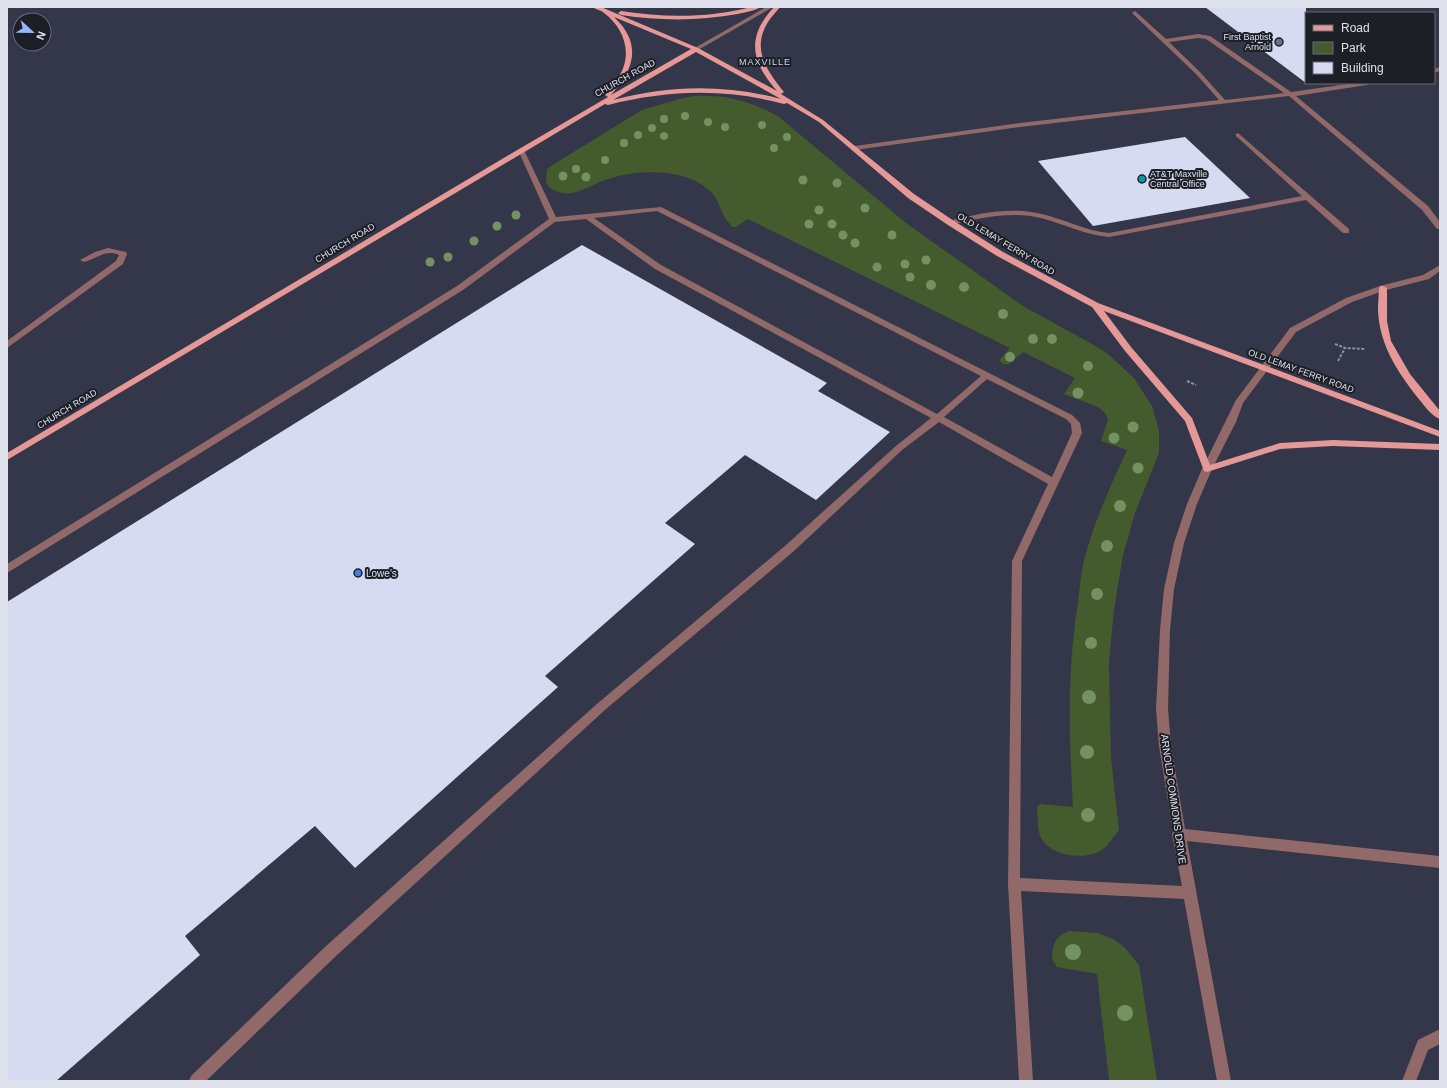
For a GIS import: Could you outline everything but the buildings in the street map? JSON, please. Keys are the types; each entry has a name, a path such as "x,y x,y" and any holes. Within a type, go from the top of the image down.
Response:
{"main road":[{"path":"598,8 636,15 675,17 728,14 758,7"},
{"path":"776,7 763,23 758,34 758,58 763,71 772,83 799,107"},
{"path":"592,108 614,89 627,69 630,59 630,50 624,31 618,23 598,8"},
{"name":"OLD LEMAY FERRY ROAD","path":"598,8 696,49 799,107 821,121 855,148 911,196 951,223 1000,254 1095,305 1440,434"},
{"name":"CHURCH ROAD","path":"7,456 592,108 696,49"},
{"path":"592,108 645,95 698,90 760,96 799,107"},
{"path":"1383,288 1384,331 1390,350 1426,402 1440,416"},
{"path":"1095,305 1128,349 1189,420 1207,468 1280,446 1332,443 1391,446 1440,446"}],"street":[{"path":"696,49 770,7"},
{"path":"1135,13 1198,73 1223,101"},
{"path":"1164,40 1198,36 1208,37 1291,95 1425,208 1440,227"},
{"path":"855,148 1020,125 1223,101 1291,95 1361,84"},
{"path":"1238,135 1346,231"},
{"path":"521,150 553,220"},
{"path":"951,223 996,212 1008,212 1045,217 1090,233 1109,235 1308,198"},
{"path":"7,569 460,288 553,220 658,209 1069,417 1075,423 1077,433 1017,561 1014,884 1026,1081"},
{"path":"587,216 658,267 938,418 1053,482"},
{"path":"7,345 113,268 120,262 123,254 113,250 104,251 84,260"},
{"name":"ARNOLD COMMONS DRIVE","path":"1224,1081 1178,834 1165,746 1162,709 1165,630 1169,589 1179,543 1192,504 1207,468 1231,422 1238,402 1293,330 1349,300 1383,288 1426,277 1440,267"},
{"path":"196,1081 331,951 602,706 790,548 899,448 938,418 987,375"},
{"path":"1178,834 1440,862"},
{"path":"1014,884 1189,894"},
{"path":"1408,1081 1423,1045 1440,1036"}],"path":[{"path":"1335,344 1345,348 1372,349"},
{"path":"1338,360 1345,348"}],"green space":[{"path":"694,96 716,96 738,100 769,111 779,117 906,223 1023,306 1108,354 1134,378 1152,406 1159,431 1159,453 1135,513 1123,555 1114,610 1109,662 1111,758 1119,830 1103,849 1096,853 1079,856 1070,855 1061,853 1046,844 1041,838 1039,831 1037,807 1040,804 1073,807 1070,704 1074,628 1082,573 1089,543 1098,516 1127,450 1101,441 1108,419 1105,413 1098,407 1064,394 1075,378 1023,352 1009,364 1003,364 999,360 1010,348 748,219 736,227 732,227 724,216 717,199 700,183 675,174 647,172 633,173 608,179 571,193 556,191 549,187 546,182 547,169 554,164 642,110"},
{"path":"1069,931 1098,933 1115,940 1125,948 1139,965 1157,1081 1109,1081 1097,974 1057,967 1052,959 1055,942 1060,936"}],"place":[{"name":"First Baptist Arnold","path":"1279,42"},
{"name":"AT&T Maxville Central Office","path":"1142,179"},
{"name":"Lowe's","path":"358,573"}],"district":[{"name":"MAXVILLE","path":"765,62"}]}
